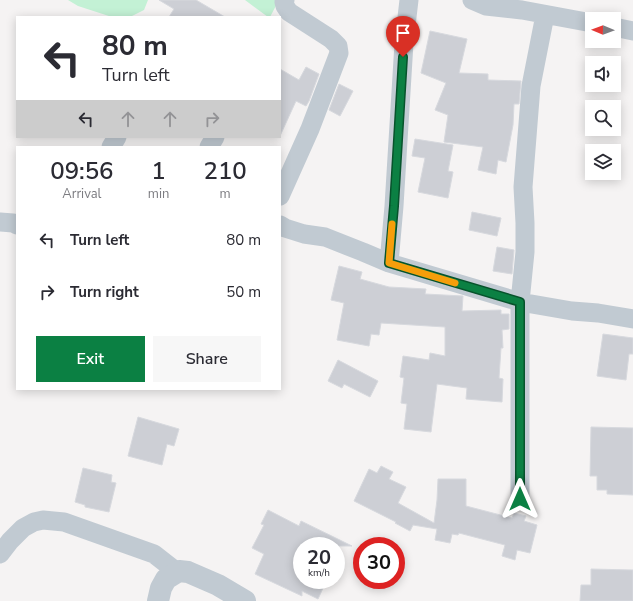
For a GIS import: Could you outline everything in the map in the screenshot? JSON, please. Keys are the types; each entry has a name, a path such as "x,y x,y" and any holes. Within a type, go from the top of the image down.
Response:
{"street":[{"path":"389,263 404,42 409,0"},
{"path":"472,0 486,6 522,10 585,22"},
{"path":"281,194 310,129 339,53 338,46 331,39 289,12 285,6 282,6"},
{"path":"520,499 520,302 525,252 523,187 529,101 545,15"},
{"path":"621,28 633,31"},
{"path":"0,222 16,224"},
{"path":"281,226 304,234 326,238 389,263 520,302 572,311 598,313 633,320"},
{"path":"0,554 23,528 34,522 43,520 64,522 154,554 177,572"},
{"path":"158,601 161,588 166,579 180,571 188,572 218,585 245,601"}],"green space":[{"path":"68,0 148,0 144,10 132,16 109,16 78,6"},
{"path":"245,0 279,0 271,16 267,16"}],"building":[{"path":"159,0 196,0 223,16 170,16 174,9"},
{"path":"430,31 467,39 459,73 488,74 488,80 521,81 519,104 514,104 513,125 506,162 498,160 496,174 478,170 483,147 444,142 448,115 435,110 446,83 421,73"},
{"path":"306,67 319,74 306,106 296,101 281,134 281,70 299,80"},
{"path":"339,84 353,91 340,116 329,110"},
{"path":"415,139 453,145 448,171 453,172 448,198 418,192 425,158 412,156"},
{"path":"472,212 501,218 497,236 469,230"},
{"path":"497,247 514,250 512,274 493,271"},
{"path":"339,266 362,272 360,279 389,287 426,289 425,294 463,296 462,311 501,310 501,314 509,314 509,329 502,330 503,348 501,348 499,378 503,379 502,402 466,399 467,388 437,384 431,432 404,429 407,404 401,403 404,378 400,377 403,356 429,360 430,353 445,356 445,327 381,323 379,335 371,334 369,346 337,340 344,303 331,300"},
{"path":"603,334 633,338 633,354 629,354 626,380 597,376"},
{"path":"338,360 378,381 370,397 344,384 342,388 328,381"},
{"path":"138,417 179,429 174,446 167,444 162,465 128,456"},
{"path":"591,427 633,428 633,495 607,494 607,490 597,490 597,476 590,476"},
{"path":"381,466 393,472 389,479 406,487 398,503 434,523 438,479 466,479 466,506 512,518 514,513 526,516 524,521 537,525 530,553 517,550 515,560 502,556 505,545 459,533 458,535 452,534 450,543 435,540 437,529 413,525 410,531 395,523 396,522 354,501 369,469 377,473"},
{"path":"83,468 112,475 111,482 116,483 109,512 85,507 85,505 75,502"},
{"path":"268,510 299,526 301,521 334,537 293,537 293,589 323,589 318,599 302,591 302,596 255,574 264,554 252,548 264,525 261,524"},
{"path":"345,543 352,546 345,546"},
{"path":"591,569 633,570 633,601 580,601 581,585 591,585"}],"slow traffic":[{"path":"392,224 389,263 455,283"}],"route":[{"path":"403,57 389,263 520,302 520,499"}]}
